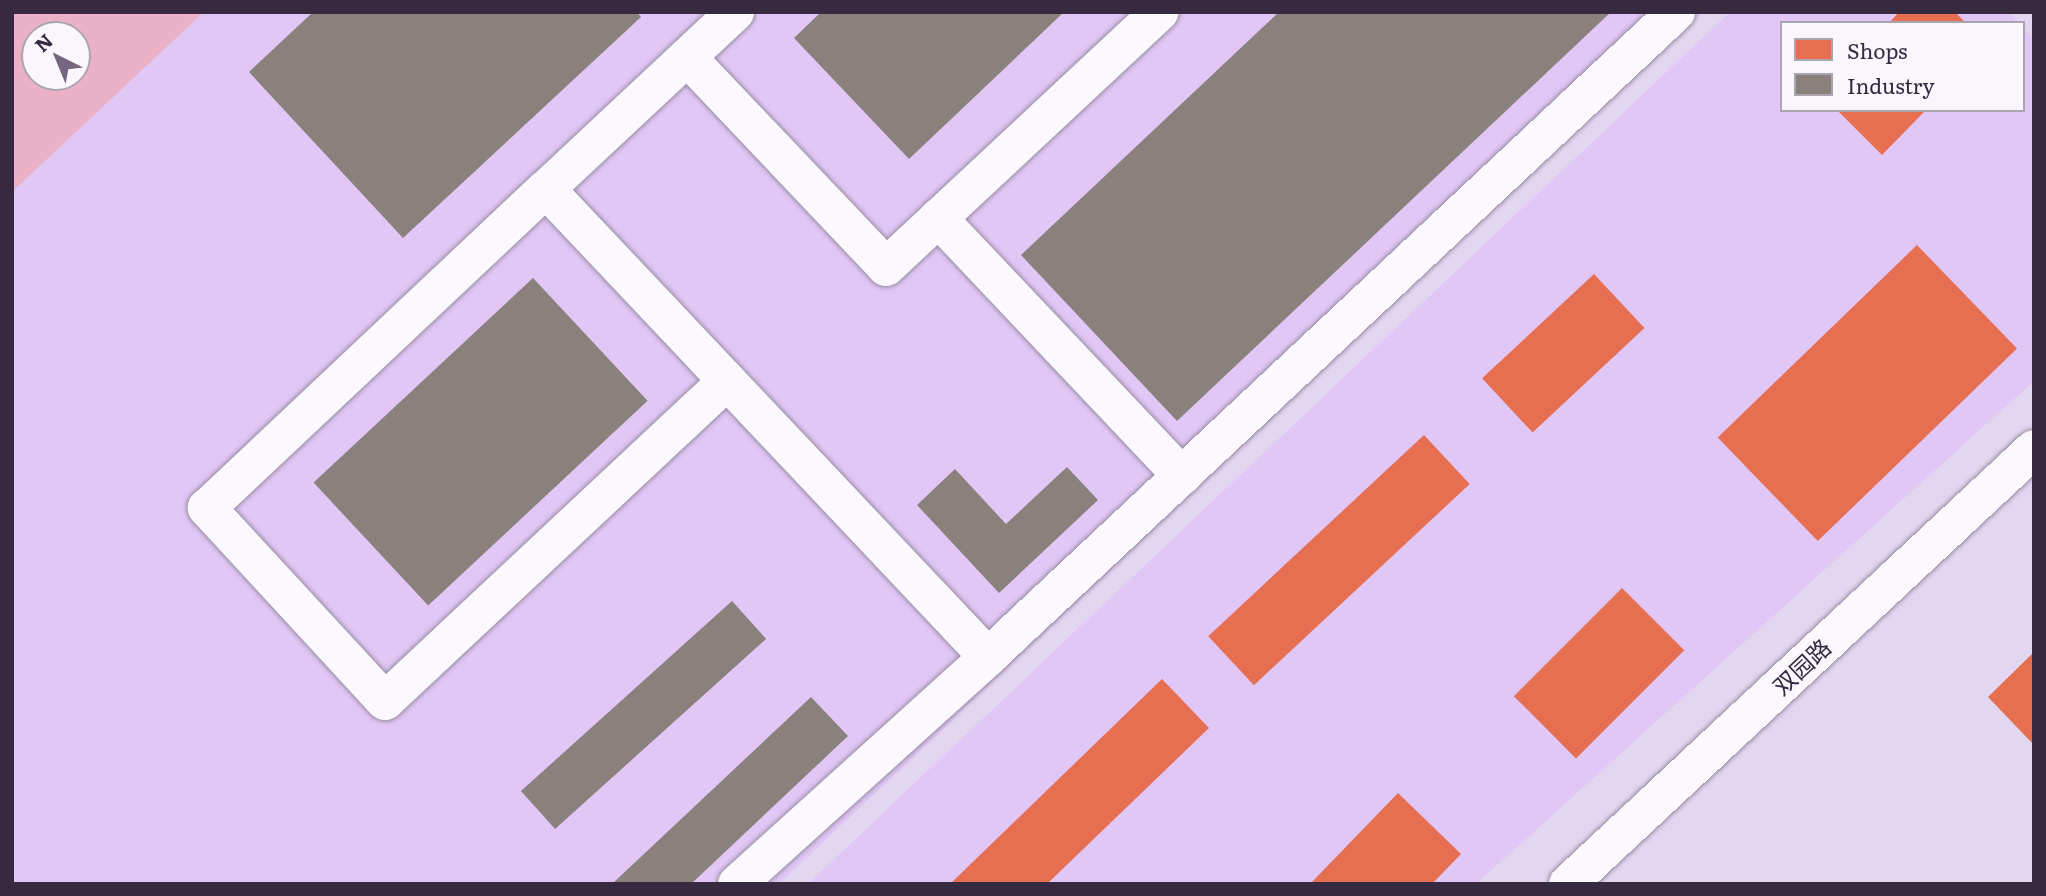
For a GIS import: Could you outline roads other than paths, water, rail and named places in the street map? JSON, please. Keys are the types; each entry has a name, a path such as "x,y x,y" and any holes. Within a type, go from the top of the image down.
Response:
{"street":[{"path":"727,381 385,701 207,508 735,12"},
{"path":"687,57 886,267 1159,12"},
{"path":"737,884 988,657 1676,12"},
{"path":"546,188 988,657"},
{"path":"938,218 1182,475"},
{"name":"双园路","path":"1568,884 2034,449"}]}
